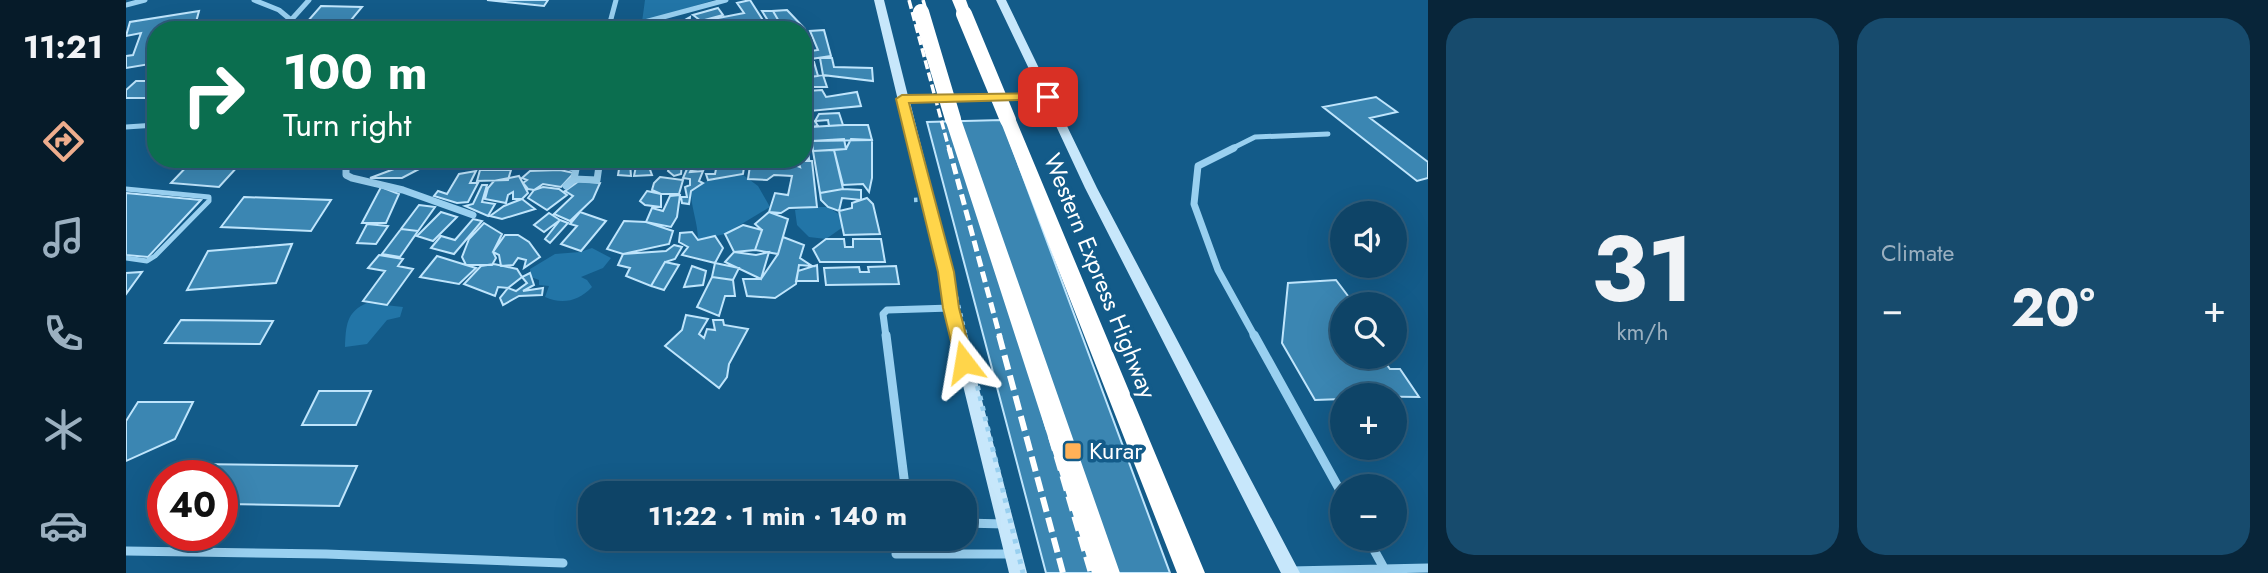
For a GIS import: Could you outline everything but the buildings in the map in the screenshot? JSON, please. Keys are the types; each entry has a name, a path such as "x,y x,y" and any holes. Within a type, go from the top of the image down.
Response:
{"highway":[{"path":"919,6 953,119 1106,573"},
{"name":"Western Express Highway","path":"961,7 1191,573"}],"street":[{"path":"126,5 145,0"},
{"path":"254,0 279,10 291,20 309,0"},
{"path":"610,21 616,0"},
{"path":"648,21 726,0"},
{"path":"879,0 946,272 951,308 1018,573"},
{"path":"1001,0 1091,188 1291,572 1428,568"},
{"path":"902,99 1048,97"},
{"path":"126,127 147,126"},
{"path":"1328,134 1255,137 1198,166 1194,204 1218,270 1331,474"},
{"path":"346,168 346,175 352,178 404,190 473,215"},
{"path":"566,186 574,179 576,169 573,168"},
{"path":"574,179 597,180 598,168"},
{"path":"904,481 883,314 887,310 951,308"},
{"path":"977,523 1005,524"},
{"path":"126,551 326,554 563,563"},
{"path":"1375,551 1385,570"},
{"path":"896,554 1013,554"}],"lane":[{"path":"126,189 209,197 209,201 156,256 147,261 126,258"}],"path":[{"path":"914,200 932,199 1023,573"}],"shaded area":[{"path":"645,0 714,0 645,21 642,21"},
{"path":"739,172 758,186 770,207 725,234 698,240 691,191 708,180"},
{"path":"828,207 840,215 843,227 826,239 809,237 797,225 795,210"},
{"path":"592,248 611,258 603,268 581,277 592,287 582,296 570,300 558,301 545,297 549,286 539,285 539,280 531,277 530,269 555,254"},
{"path":"367,303 403,307 400,317 387,320 367,344 345,347 348,320"}],"railway":[{"path":"909,0 949,149"},
{"path":"923,0 967,149"},
{"path":"949,148 1000,337"},
{"path":"966,148 1022,337"},
{"path":"999,335 1063,573"},
{"path":"1021,335 1091,573"}],"place":[{"name":"Kurar","path":"1073,451"}],"route":[{"path":"964,362 951,308 946,272 902,99 1048,97"}]}
